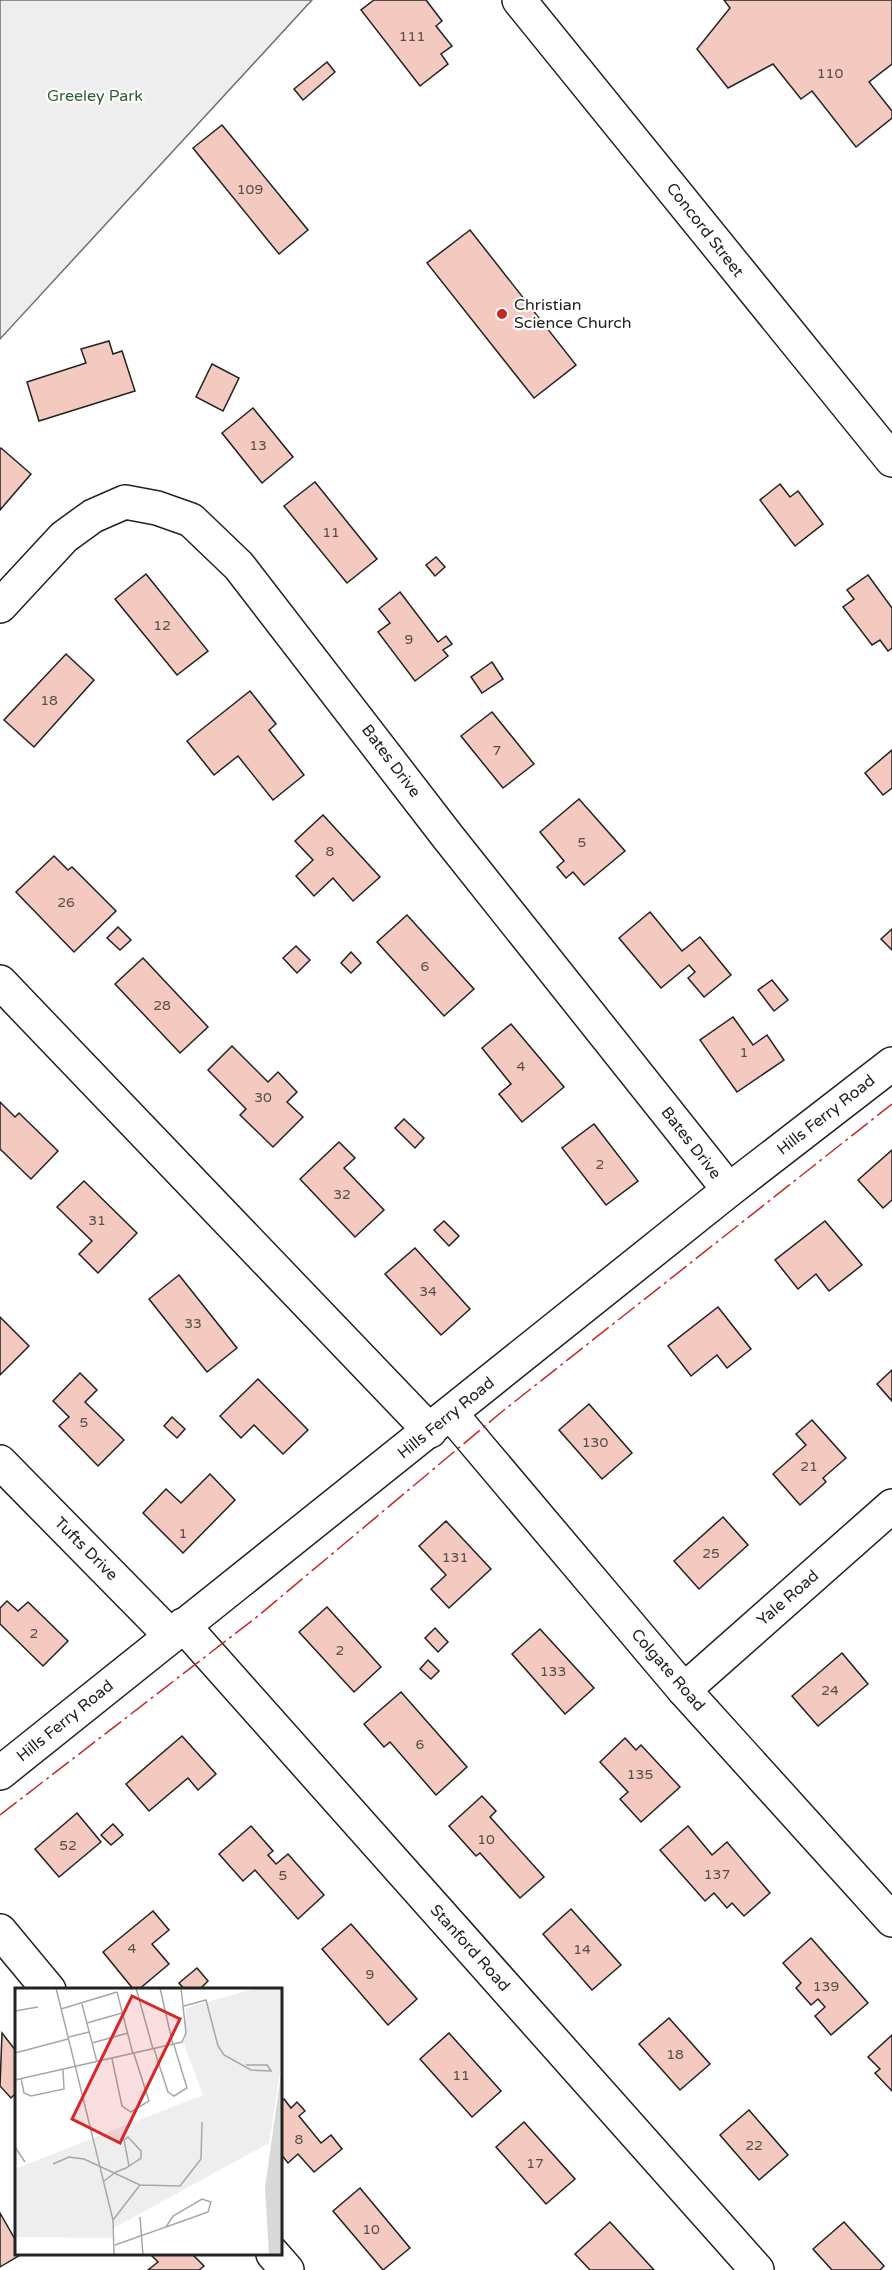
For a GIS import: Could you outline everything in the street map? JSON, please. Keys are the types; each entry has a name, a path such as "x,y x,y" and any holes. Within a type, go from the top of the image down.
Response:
{"street":[{"name":"Concord Street","path":"519,0 892,460"},
{"name":"Bates Drive","path":"0,606 64,537 93,516 124,502 157,508 191,520 239,566 448,837 729,1190"},
{"path":"0,982 441,1422"},
{"name":"Hills Ferry Road","path":"0,1773 729,1190 892,1064"},
{"name":"Colgate Road","path":"441,1422 892,1920"},
{"name":"Tufts Drive","path":"0,1462 177,1631"},
{"name":"Yale Road","path":"684,1690 892,1506"},
{"name":"Stanford Road","path":"177,1631 757,2270"},
{"path":"0,1931 49,1988"},
{"path":"275,2255 287,2270"}],"green space":[{"name":"Greeley Park","path":"0,0 312,0 0,339"}],"building":[{"path":"374,0 426,0 442,21 436,26 452,46 441,54 448,64 420,86 361,10"},
{"path":"724,0 892,0 892,64 869,82 892,111 892,118 856,147 812,91 801,99 773,64 728,88 697,49 730,8"},
{"path":"327,62 335,72 303,100 294,89"},
{"path":"222,125 308,230 279,254 193,148"},
{"name":"Christian Science Church","path":"470,230 576,365 534,398 427,263"},
{"path":"109,341 113,354 122,351 135,391 39,421 27,382 86,363 81,349"},
{"path":"212,364 239,378 223,411 196,397"},
{"path":"253,408 293,457 262,483 222,433"},
{"path":"0,449 31,474 0,510"},
{"path":"315,482 377,559 347,583 284,506"},
{"path":"780,484 790,497 798,491 823,524 795,546 760,500"},
{"path":"436,557 445,567 435,576 426,565"},
{"path":"146,574 208,651 177,675 115,599"},
{"path":"868,575 892,608 892,648 888,651 880,640 872,645 843,607 854,599 847,590"},
{"path":"400,592 438,642 446,636 452,644 443,650 448,656 415,681 378,632 390,623 379,609"},
{"path":"66,654 94,680 34,747 4,720"},
{"path":"492,662 503,679 482,693 471,677"},
{"path":"250,691 276,724 269,730 304,775 273,800 238,756 214,775 187,741"},
{"path":"492,712 534,764 503,788 461,736"},
{"path":"892,750 892,788 883,795 865,773"},
{"path":"579,799 625,851 584,885 573,872 566,878 557,867 564,861 540,832"},
{"path":"323,815 380,877 353,901 333,878 314,896 296,876 313,860 295,841"},
{"path":"54,856 68,870 72,867 116,911 74,952 16,892"},
{"path":"650,912 682,951 700,937 731,975 704,997 688,978 695,972 689,965 661,988 619,938"},
{"path":"407,915 474,989 444,1016 377,942"},
{"path":"118,927 131,940 120,950 107,938"},
{"path":"892,929 892,950 881,939"},
{"path":"296,946 310,960 297,973 283,958"},
{"path":"351,952 361,963 351,973 341,963"},
{"path":"143,958 208,1027 180,1053 115,984"},
{"path":"772,980 788,1000 774,1011 758,990"},
{"path":"733,1017 753,1045 767,1035 784,1060 737,1092 700,1040"},
{"path":"511,1024 564,1087 522,1122 499,1094 511,1084 482,1048"},
{"path":"232,1046 268,1082 278,1072 297,1092 287,1102 303,1117 273,1147 240,1115 246,1109 208,1070"},
{"path":"0,1102 15,1117 19,1113 58,1151 31,1179 0,1149"},
{"path":"404,1119 424,1138 415,1148 395,1128"},
{"path":"594,1124 638,1181 606,1205 562,1148"},
{"path":"339,1142 355,1158 344,1168 384,1210 355,1237 300,1179"},
{"path":"892,1150 892,1200 883,1208 858,1180"},
{"path":"84,1181 137,1233 98,1273 79,1254 92,1241 57,1207"},
{"path":"444,1221 459,1236 449,1246 434,1230"},
{"path":"825,1221 862,1265 829,1291 816,1274 798,1289 775,1260"},
{"path":"415,1248 470,1309 441,1335 385,1274"},
{"path":"179,1275 237,1348 207,1372 149,1299"},
{"path":"718,1307 751,1349 727,1368 717,1355 691,1376 668,1346"},
{"path":"0,1317 29,1346 0,1375"},
{"path":"892,1370 892,1401 877,1384"},
{"path":"80,1373 97,1390 85,1402 124,1440 98,1466 59,1426 69,1417 53,1401"},
{"path":"258,1379 308,1430 283,1454 254,1425 241,1438 220,1416"},
{"path":"589,1404 632,1453 602,1479 559,1430"},
{"path":"172,1417 185,1429 177,1438 164,1426"},
{"path":"812,1420 846,1458 823,1478 826,1482 800,1505 773,1474 806,1445 796,1434"},
{"path":"210,1474 235,1500 183,1553 143,1513 166,1489 181,1503"},
{"path":"723,1517 748,1545 699,1589 674,1561"},
{"path":"446,1521 491,1569 449,1608 431,1589 446,1575 419,1546"},
{"path":"7,1601 18,1611 28,1602 68,1641 43,1666 0,1624 0,1608"},
{"path":"327,1607 381,1667 354,1692 299,1632"},
{"path":"435,1628 448,1642 438,1652 425,1638"},
{"path":"540,1629 594,1688 565,1714 512,1654"},
{"path":"842,1653 868,1684 818,1726 792,1696"},
{"path":"428,1660 439,1671 431,1679 420,1669"},
{"path":"401,1692 467,1767 436,1795 390,1742 384,1747 364,1724"},
{"path":"182,1736 216,1774 198,1790 188,1778 149,1811 126,1784"},
{"path":"625,1738 636,1750 641,1745 680,1787 641,1822 620,1799 628,1792 600,1762"},
{"path":"482,1796 496,1811 490,1817 544,1877 520,1898 480,1853 476,1856 449,1826"},
{"path":"77,1813 101,1842 59,1877 35,1849"},
{"path":"113,1824 123,1835 111,1845 101,1835"},
{"path":"251,1826 273,1851 268,1855 276,1864 288,1854 324,1895 298,1919 255,1870 243,1881 219,1854"},
{"path":"688,1826 712,1855 727,1842 770,1893 744,1916 732,1903 727,1908 714,1893 705,1901 660,1850"},
{"path":"571,1909 621,1965 592,1990 543,1934"},
{"path":"153,1911 169,1930 152,1944 169,1964 140,1988 132,1988 103,1952"},
{"path":"351,1924 417,1999 388,2025 322,1949"},
{"path":"811,1938 868,2003 831,2035 815,2016 825,2007 818,1999 811,2005 796,1988 801,1983 783,1963"},
{"path":"197,1968 208,1981 201,1988 183,1988 179,1983"},
{"path":"669,2018 710,2064 680,2090 639,2044"},
{"path":"2,2033 15,2050 15,2094 11,2098 0,2086"},
{"path":"449,2033 501,2091 472,2117 420,2059"},
{"path":"892,2035 892,2091 875,2073 880,2069 868,2057"},
{"path":"284,2099 291,2108 297,2102 305,2111 299,2116 321,2143 331,2135 342,2149 314,2172 298,2154 288,2163 282,2156 282,2100"},
{"path":"749,2110 788,2155 759,2180 720,2135"},
{"path":"524,2122 575,2179 546,2204 496,2147"},
{"path":"360,2188 410,2248 383,2270 333,2211"},
{"path":"0,2213 15,2239 15,2255 20,2255 0,2267"},
{"path":"610,2222 654,2270 590,2270 575,2254"},
{"path":"844,2222 884,2266 880,2270 832,2270 813,2249"},
{"path":"151,2255 193,2255 204,2266 199,2270 148,2270 158,2262"}],"power":[{"path":"0,1815 258,1616 504,1410 892,1104"}],"place":[{"name":"Christian Science Church","path":"502,314"}]}
